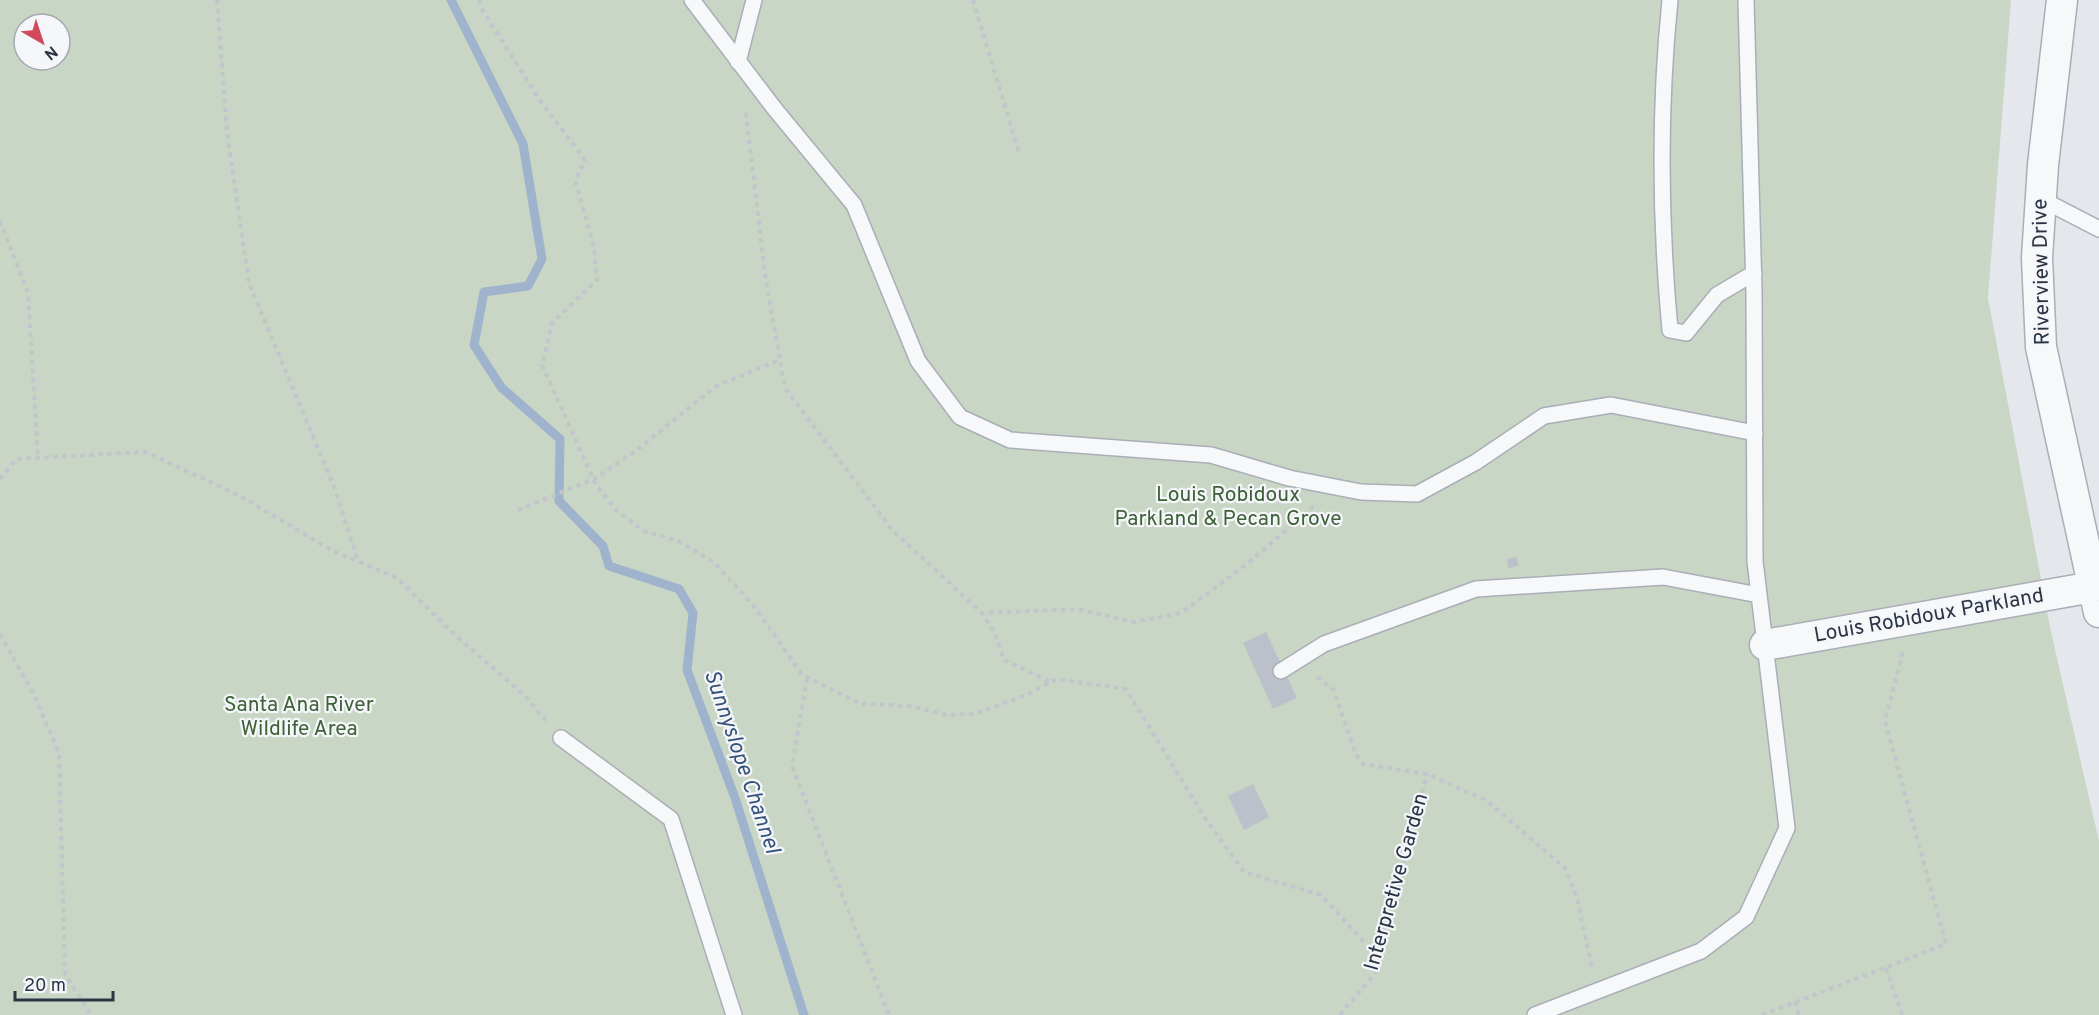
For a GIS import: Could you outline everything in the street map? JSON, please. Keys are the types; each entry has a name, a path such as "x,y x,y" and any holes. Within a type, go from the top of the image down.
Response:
{"street":[{"name":"Riverview Drive","path":"2062,0 2041,198 2037,258 2041,347 2096,600"},
{"name":"Louis Robidoux Parkland","path":"1765,645 1912,619 2096,600"}],"lane":[{"path":"692,0 738,62 854,205 918,361 960,417 1010,440 1211,455 1289,478 1361,492 1417,494 1476,462 1544,416 1611,405 1755,433"},
{"path":"738,62 754,0"},
{"path":"1670,0 1662,74 1666,286 1670,330 1686,333 1717,295 1754,273"},
{"path":"1535,1015 1701,951 1746,917 1787,828 1755,561 1754,273 1746,0"},
{"path":"2041,198 2099,229"},
{"path":"1281,671 1324,644 1476,589 1663,577 1759,595"},
{"path":"561,738 671,819 734,1015"}],"path":[{"path":"217,0 227,132 249,283 334,487 358,562"},
{"path":"479,0 481,8 539,99 585,160 575,180 594,248 597,280 552,323 542,365 594,479 616,510 644,531 678,542 714,562 757,610 802,675 861,704 911,706 947,715 974,714 1026,696 1057,679 1126,689 1203,815 1244,872 1321,895 1373,952"},
{"path":"973,0 1019,153"},
{"path":"738,62 750,139 765,274 785,388 893,531 973,602 982,613 1077,609 1134,622 1181,613 1247,564 1336,487"},
{"path":"0,221 28,293 38,458"},
{"path":"518,510 594,479 637,450 716,386 780,360"},
{"path":"0,479 2,473 16,459 146,452 242,497 333,551 397,578 454,634 524,695 561,738"},
{"path":"973,602 995,633 1004,660 1051,682"},
{"path":"1762,1015 1946,944 1885,721 1912,619"},
{"path":"0,634 34,695 59,753 65,974 91,1015"},
{"path":"1281,671 1317,676 1334,690 1355,753 1363,764 1427,774 1486,800 1565,868 1577,898 1592,958 1594,992"},
{"path":"807,678 792,765 889,1015"},
{"name":"Interpretive Garden","path":"1340,1015 1376,972 1373,952 1395,897 1427,774"},
{"path":"1886,968 1902,1015"},
{"path":"1795,1002 1799,1015"}],"green space":[{"name":"Louis Robidoux Parkland & Pecan Grove","path":"0,0 2011,0 1988,298 2051,632 2099,841 2099,1015 0,1015"}],"building":[{"path":"1517,557 1518,566 1508,568 1507,559"},
{"path":"1266,632 1297,698 1273,709 1243,643"},
{"path":"1253,784 1269,817 1244,830 1228,796"}],"waterway":[{"name":"Sunnyslope Channel","path":"451,0 523,144 542,259 528,286 484,292 474,345 501,387 560,439 559,501 603,546 609,566 679,589 693,613 687,670 735,798 804,1015"}],"park label":[{"name":"Santa Ana River Wildlife Area","path":"299,717"}]}
